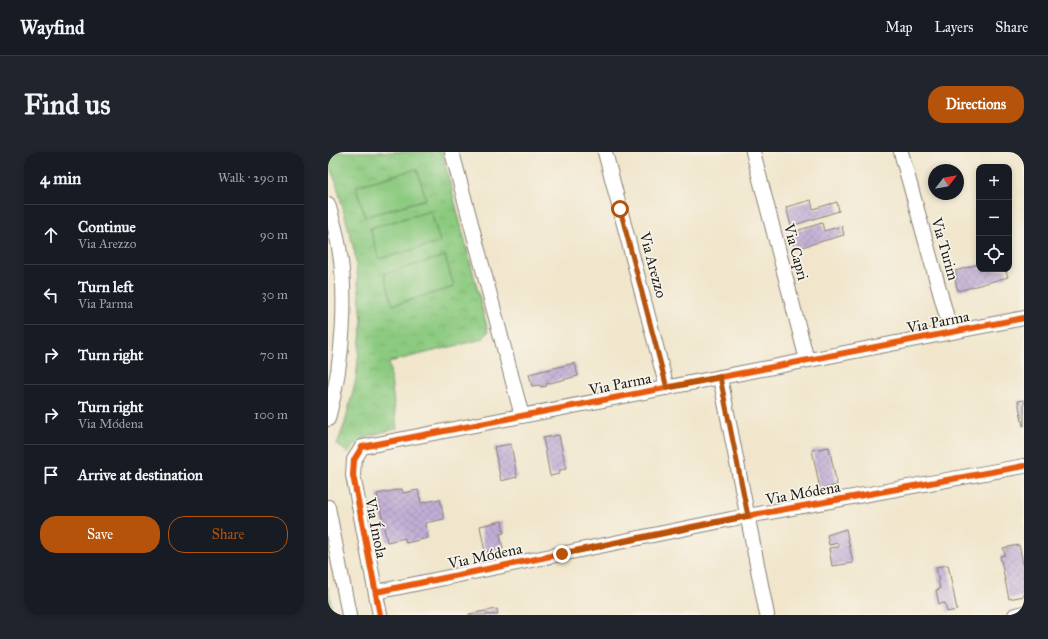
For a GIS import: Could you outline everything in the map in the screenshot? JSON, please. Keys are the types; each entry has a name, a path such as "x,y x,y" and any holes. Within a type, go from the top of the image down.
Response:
{"street":[{"path":"452,152 522,416"},
{"name":"Via Arezzo","path":"605,152 667,388"},
{"name":"Via Capri","path":"753,152 807,360"},
{"name":"Via Turim","path":"901,152 951,332"},
{"path":"328,204 337,236 343,298 340,352 334,395 328,419"},
{"name":"Via Parma","path":"362,447 1024,318"},
{"path":"720,377 767,615"},
{"name":"Via Ímola","path":"362,447 354,460 353,475 380,615"},
{"name":"Via Módena","path":"376,592 748,516 1024,466"},
{"path":"328,507 349,615"},
{"path":"1015,615 1024,613"}],"green space":[{"path":"328,152 442,152 488,331 483,339 389,362 397,429 370,436 358,443 348,453 337,444 345,423 356,379 362,320 355,254 336,182 328,164"},
{"path":"417,169 426,199 365,217 356,186"},
{"path":"431,211 440,242 379,259 370,228"},
{"path":"445,256 454,287 393,305 384,274"},
{"path":"328,587 333,615 328,615"}],"building":[{"path":"811,200 813,209 837,202 839,211 791,226 786,207"},
{"path":"822,223 824,231 842,226 844,235 795,249 793,242 796,242 793,232"},
{"path":"976,265 976,272 1006,272 1008,277 958,291 955,280 957,279 955,271"},
{"path":"575,363 578,376 546,384 547,386 532,386 529,374"},
{"path":"1024,400 1024,426 1023,426 1018,401"},
{"path":"559,435 566,469 560,470 559,474 550,476 543,438"},
{"path":"511,444 517,477 501,481 494,447"},
{"path":"829,447 837,485 820,489 812,450"},
{"path":"402,489 403,493 418,490 421,503 440,499 444,519 425,523 428,538 406,543 405,538 387,542 377,494"},
{"path":"502,521 504,533 500,534 503,549 485,552 480,526"},
{"path":"846,529 853,563 832,566 829,548 839,547 838,543 829,545 827,535"},
{"path":"1019,545 1024,568 1024,596 1009,599 1000,556 1005,555 1003,548"},
{"path":"948,565 957,610 947,612 945,603 939,604 936,590 940,589 936,567"},
{"path":"497,609 498,615 469,615 469,614"}],"cycle path":[{"path":"380,615 353,475 354,460 362,447 1024,318"},
{"path":"376,592 731,519 1024,466"}],"route":[{"path":"562,554 748,516 720,377 667,388 620,209"}]}
